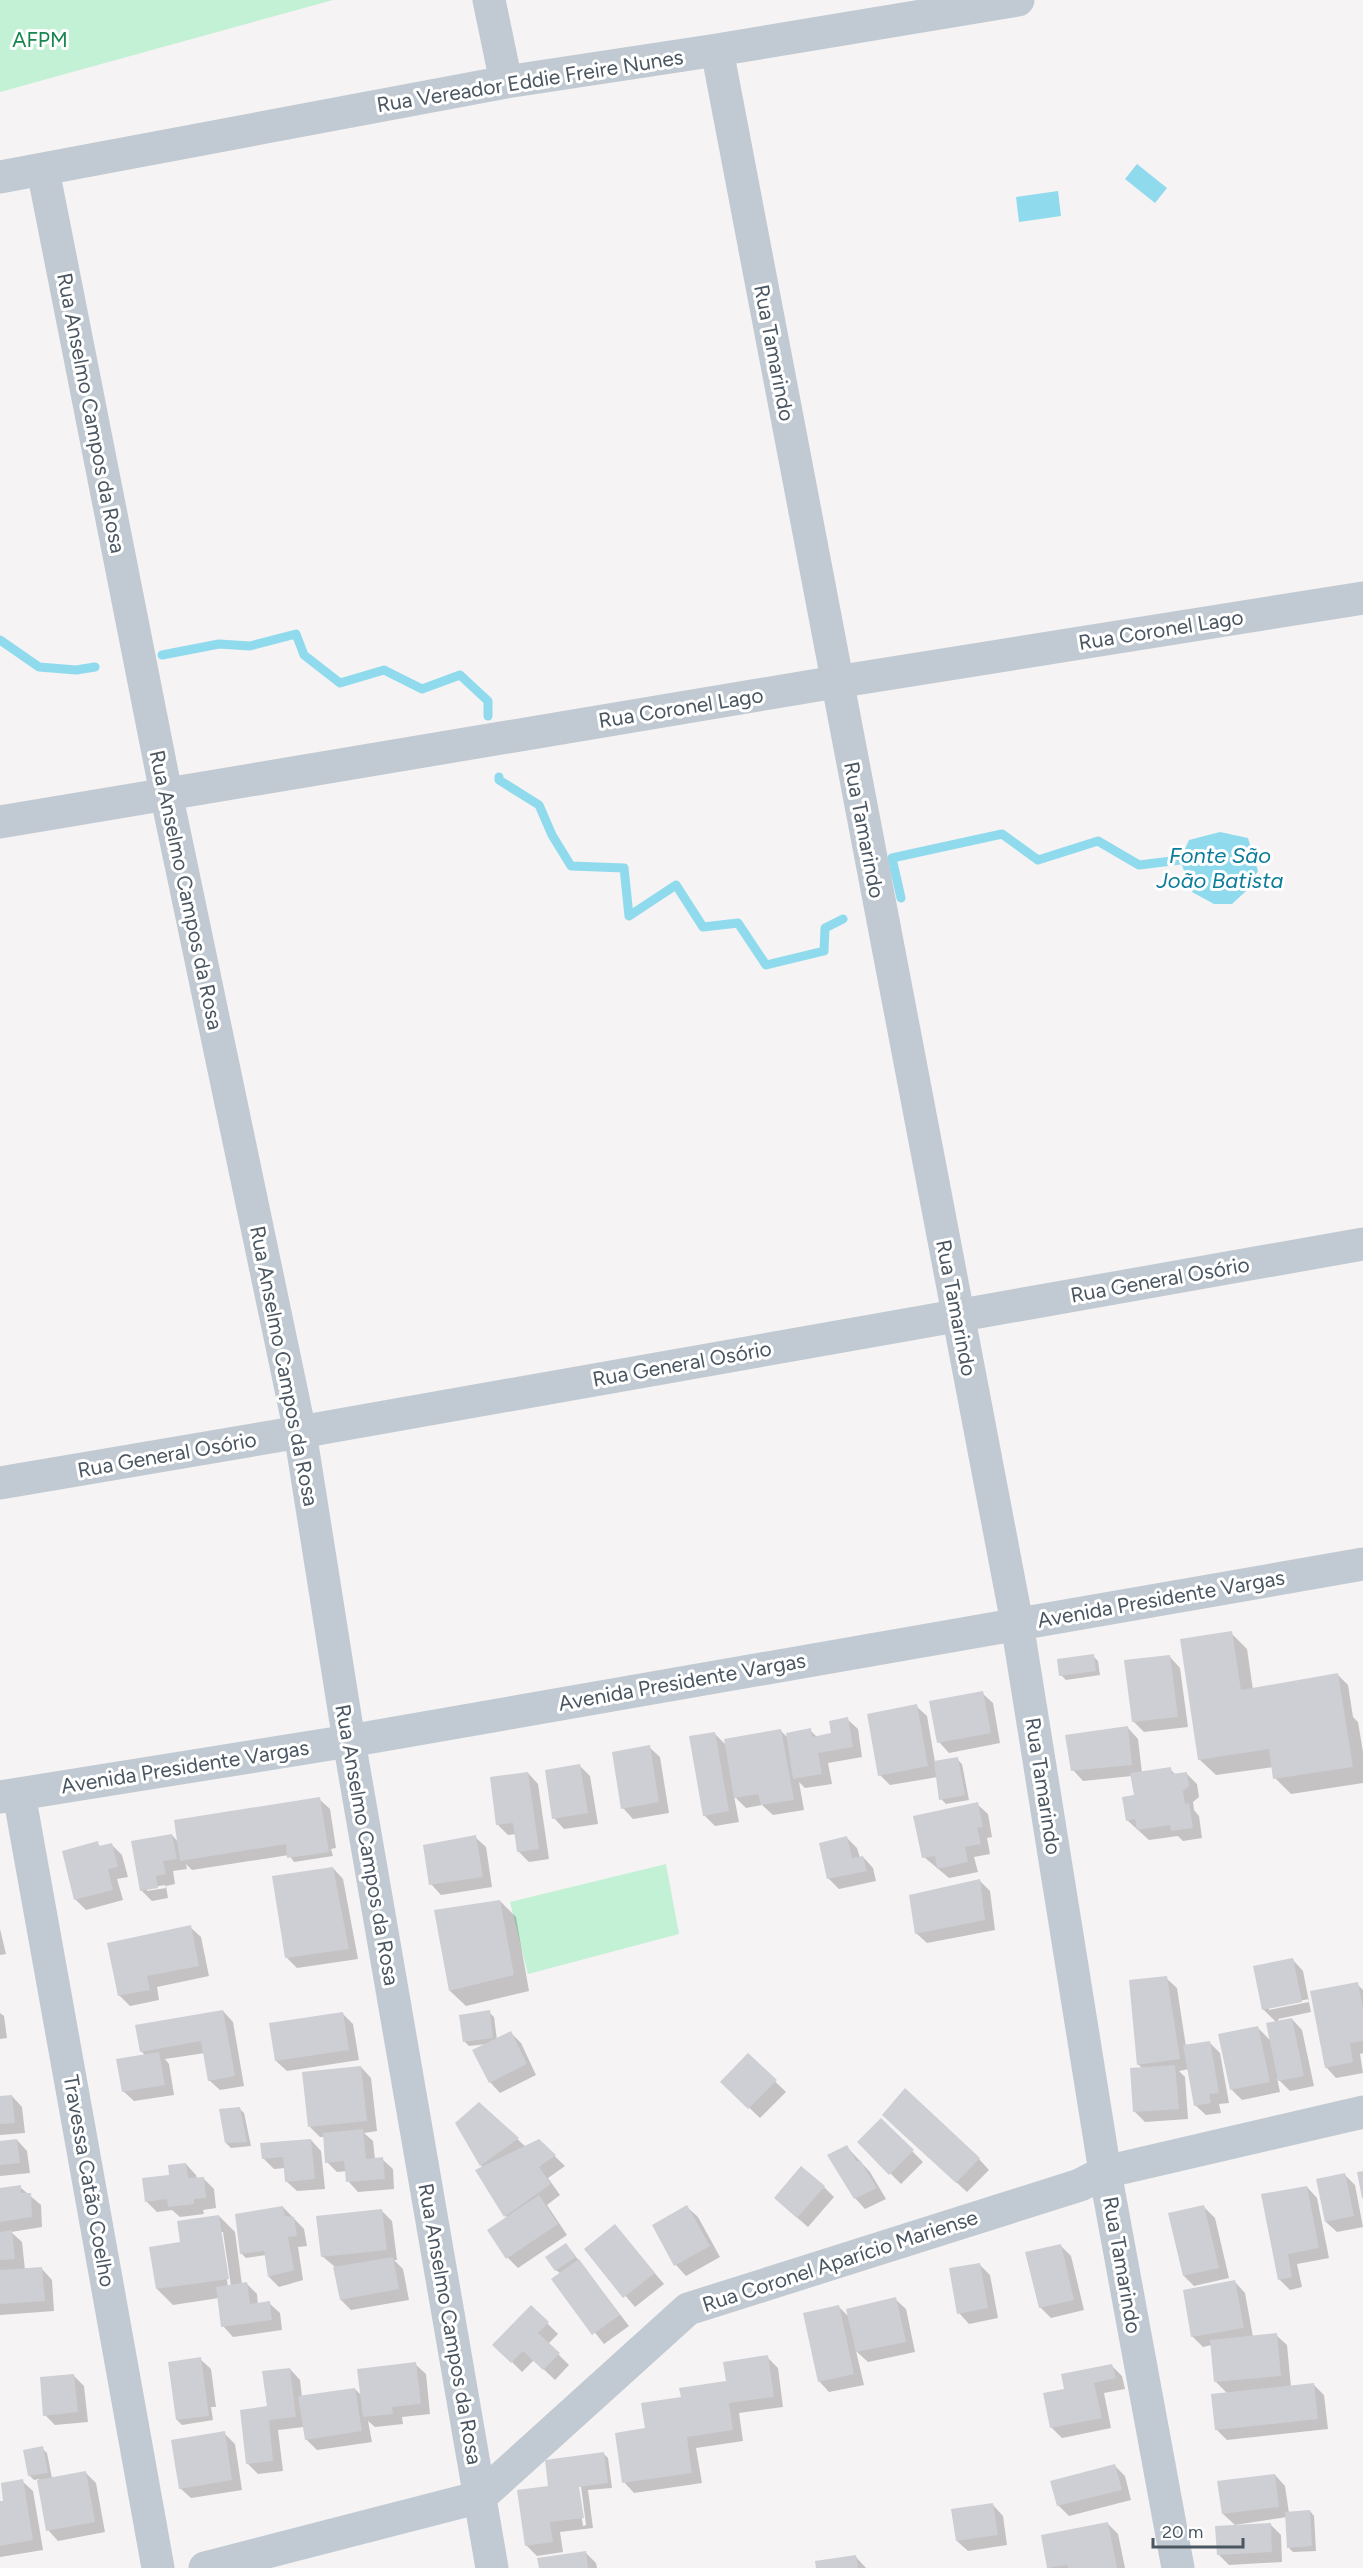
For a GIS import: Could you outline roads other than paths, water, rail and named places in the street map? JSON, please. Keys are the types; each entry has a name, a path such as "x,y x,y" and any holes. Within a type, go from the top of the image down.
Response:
{"street":[{"path":"489,0 506,82"},
{"name":"Rua Vereador Eddie Freire Nunes","path":"0,177 506,82 1018,0"},
{"name":"Rua Tamarindo","path":"717,50 1017,1623 1106,2172 1178,2568"},
{"name":"Rua Anselmo Campos da Rosa","path":"43,170 166,792 300,1432 349,1741 492,2568"},
{"name":"Rua Coronel Lago","path":"0,822 166,792 1363,598"},
{"name":"Rua General Osório","path":"0,1483 1363,1245"},
{"name":"Avenida Presidente Vargas","path":"10,1796 349,1741 1363,1564"},
{"name":"Travessa Catão Coelho","path":"10,1796 158,2568"},
{"name":"Rua Coronel Aparício Mariense","path":"204,2568 480,2496 688,2309 1080,2185 1106,2172 1363,2112"}],"water":[{"path":"1137,164 1167,188 1155,203 1125,179"},
{"path":"1058,191 1061,216 1019,222 1016,197"},
{"name":"Fonte São João Batista","path":"1220,832 1248,838 1258,871 1246,891 1232,904 1214,904 1192,892 1180,860 1189,840"}],"waterway":[{"path":"162,655 219,644 250,646 296,634 304,655 340,683 384,670 422,689 460,675 488,701 488,716"},
{"path":"0,640 39,667 76,670 95,667"},
{"path":"499,777 499,780 539,805 552,835 571,866 624,868 629,916 676,885 703,927 738,923 766,965 824,951 825,928 843,919"},
{"path":"901,898 892,858 1002,834 1038,860 1098,841 1139,865 1180,860"}],"park label":[{"name":"AFPM","path":"40,40"}]}
